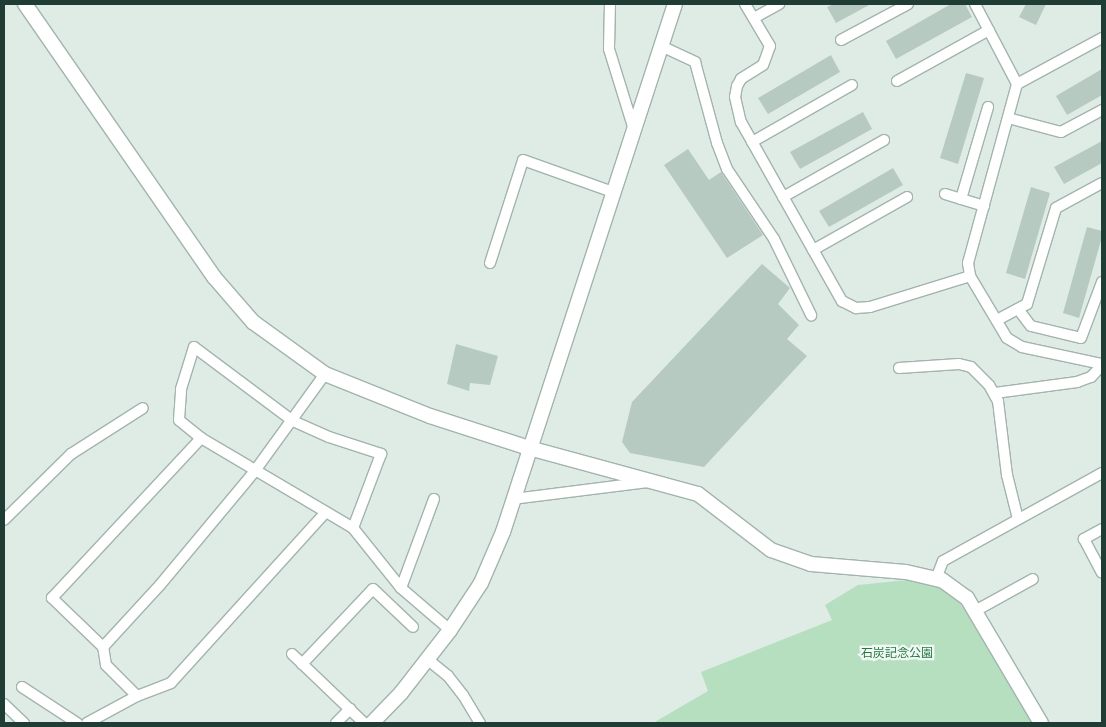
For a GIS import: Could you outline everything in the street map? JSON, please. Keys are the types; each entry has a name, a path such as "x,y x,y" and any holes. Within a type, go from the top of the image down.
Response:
{"street":[{"path":"25,4 214,277 252,322 325,374 427,415 529,448 698,494 772,550 811,564 906,572 936,579 967,598 1041,723"},
{"path":"610,4 609,49 634,130"},
{"path":"372,723 428,659 481,583 513,500 674,4"},
{"path":"745,4 770,46 763,65 741,78 735,97 741,122 842,301 856,308 870,307 970,276"},
{"path":"754,18 779,4"},
{"path":"841,40 908,4"},
{"path":"975,4 1018,84 968,263 970,276 1007,338 1022,347 1102,364 1091,377 1077,382 995,393"},
{"path":"897,81 989,30"},
{"path":"1018,84 1102,38"},
{"path":"661,46 695,62 717,143 727,169 774,239 811,315"},
{"path":"752,142 852,85"},
{"path":"961,199 988,107"},
{"path":"1008,118 1061,132 1102,110"},
{"path":"783,197 884,140"},
{"path":"490,264 523,160 613,192"},
{"path":"997,320 1027,304 1056,208 1102,183"},
{"path":"945,194 984,206"},
{"path":"813,250 907,197"},
{"path":"1018,308 1031,326 1081,338 1102,282"},
{"path":"353,528 381,454 329,437 293,421 194,347 181,389 179,420 201,438 254,472 353,528 401,588 450,630"},
{"path":"899,368 948,363 971,367 995,393 1007,475 1018,519"},
{"path":"103,647 160,585 254,472 293,421 325,374"},
{"path":"4,520 70,454 143,408"},
{"path":"137,696 106,665 103,647 52,598 201,438"},
{"path":"936,579 943,561 1102,473"},
{"path":"513,500 655,481"},
{"path":"401,588 434,499"},
{"path":"87,723 137,696 171,683 325,513"},
{"path":"1102,529 1084,539 1102,573"},
{"path":"975,611 1033,579"},
{"path":"302,664 373,589 413,627"},
{"path":"292,654 364,723"},
{"path":"428,659 458,688 480,723"},
{"path":"22,687 76,723"},
{"path":"4,704 24,723"},
{"path":"336,723 350,709"}],"green space":[{"name":"石炭記念公園","path":"907,580 942,588 956,598 983,635 1032,723 653,723 708,691 701,672 832,620 825,605 858,585"}],"building":[{"path":"834,4 871,4 836,23 827,7"},
{"path":"951,4 965,4 972,17 896,59 886,41"},
{"path":"1026,4 1046,4 1036,25 1019,17"},
{"path":"831,55 840,72 768,114 758,98"},
{"path":"1102,69 1102,95 1067,115 1056,96"},
{"path":"966,73 984,78 958,164 940,158"},
{"path":"863,112 872,129 800,169 790,152"},
{"path":"1102,141 1102,163 1064,184 1054,167"},
{"path":"688,149 709,180 721,172 763,235 727,258 664,165"},
{"path":"893,168 903,185 829,227 819,211"},
{"path":"1031,187 1050,193 1025,279 1006,273"},
{"path":"1087,227 1102,231 1102,237 1079,318 1063,313"},
{"path":"762,264 790,288 778,304 799,325 787,339 807,356 704,467 630,453 622,442 632,402"},
{"path":"456,344 498,356 490,385 470,383 469,391 447,384"}]}
